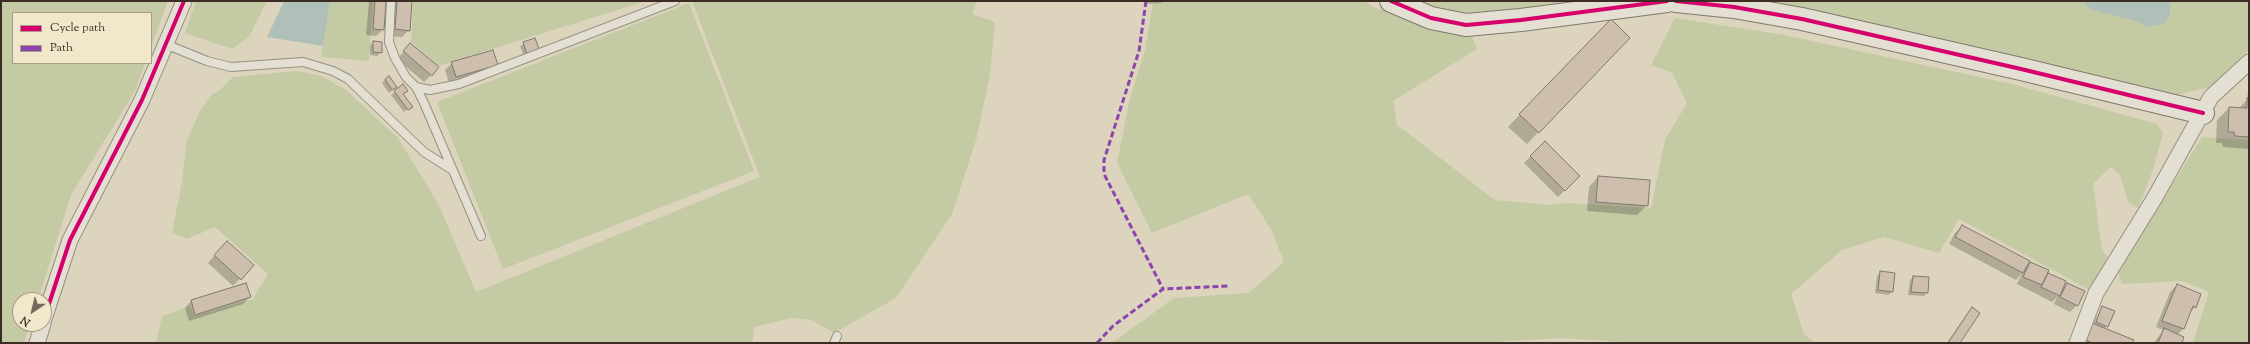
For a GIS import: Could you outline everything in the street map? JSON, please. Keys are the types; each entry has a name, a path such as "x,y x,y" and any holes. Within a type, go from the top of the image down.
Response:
{"street":[{"path":"52,295 70,240 142,100 184,1"},
{"path":"1391,1 1430,18 1466,25 1521,20 1667,1"},
{"path":"1676,1 1734,7 1802,19 2021,69 2203,113"},
{"path":"2077,343 2096,293 2154,199 2211,97 2249,62"},
{"path":"37,343 40,332"}],"lane":[{"path":"391,1 389,42 395,58 406,77 416,87 451,169 460,184 481,236"},
{"path":"416,87 430,90 460,84 675,1"},
{"path":"165,44 207,61 231,67 303,62 333,71 348,79 424,152 451,169"}],"green space":[{"path":"1,1 168,1 152,44 152,12 12,12 12,64 145,64 135,91 71,195 41,292 12,292 12,332 27,332 24,343 1,343"},
{"path":"196,1 267,1 249,37 232,49 185,33"},
{"path":"330,1 373,1 369,61 321,57"},
{"path":"413,1 646,1 438,66 411,42"},
{"path":"692,1 977,1 972,14 995,22 990,74 977,137 952,214 896,298 834,333 812,320 791,318 755,327 752,343 156,343 162,316 190,306 194,316 253,299 268,274 215,227 187,239 172,233 182,182 187,140 200,111 211,95 219,91 233,77 297,71 322,76 346,90 398,138 439,205 476,292 760,177"},
{"path":"1162,1 1365,1 1371,6 1431,28 1472,36 1477,49 1393,101 1397,125 1495,200 1550,205 1569,203 1651,208 1665,140 1687,103 1672,73 1651,65 1675,18 1784,35 2012,84 2157,124 2163,133 2153,170 2138,208 2128,202 2120,175 2111,167 2093,184 2102,250 2109,259 2088,289 1959,219 1939,253 1884,237 1842,250 1791,294 1804,334 1815,343 1638,343 1562,338 1473,343 1112,343 1174,298 1249,293 1284,262 1271,229 1248,194 1152,233 1117,163 1130,98 1145,50 1153,3"},
{"path":"1420,1 1584,1 1492,14 1443,11"},
{"path":"1765,1 2249,1 2249,50 2210,87 2176,95 1908,31"},
{"path":"689,3 754,171 503,269 437,102"},
{"path":"2202,137 2249,140 2249,343 2193,343 2209,292 2183,281 2122,284 2118,272"}],"shaded area":[{"path":"284,1 330,1 323,46 267,37"},
{"path":"2083,1 2170,1 2170,15 2165,23 2148,27 2136,21 2090,9"}],"building":[{"path":"375,1 386,1 384,30 373,29"},
{"path":"397,1 412,1 410,31 395,29"},
{"path":"1611,19 1630,38 1539,133 1519,114"},
{"path":"535,38 539,49 527,54 523,42"},
{"path":"373,41 382,42 382,53 373,52"},
{"path":"410,43 439,67 432,76 403,51"},
{"path":"493,50 498,65 456,77 451,62"},
{"path":"389,76 397,87 392,90 385,79"},
{"path":"403,84 408,91 403,94 413,107 408,110 394,91"},
{"path":"2247,98 2249,98 2249,137 2235,136 2234,132 2228,132 2229,107 2247,108"},
{"path":"1545,141 1580,176 1565,191 1530,156"},
{"path":"1598,176 1650,180 1648,206 1596,202"},
{"path":"1962,225 2030,261 2023,273 1955,237"},
{"path":"227,241 254,265 241,280 214,255"},
{"path":"2030,262 2049,270 2042,285 2023,277"},
{"path":"1880,271 1895,273 1893,292 1878,290"},
{"path":"2048,273 2066,281 2060,296 2041,287"},
{"path":"1913,276 1929,277 1928,293 1911,292"},
{"path":"246,283 251,297 195,315 191,300"},
{"path":"2067,283 2085,291 2078,306 2060,297"},
{"path":"2177,284 2201,294 2196,308 2193,306 2184,329 2162,321"},
{"path":"2102,306 2115,311 2108,327 2096,322"},
{"path":"1972,307 1980,313 1960,343 1948,343"},
{"path":"2092,323 2134,340 2132,343 2092,343 2086,340"},
{"path":"2164,328 2184,337 2182,343 2158,343"}],"marked path":[{"path":"1146,1 1139,51 1104,160 1104,174 1163,289"},
{"path":"1097,343 1113,326 1163,289 1228,286"}],"cycle path":[{"path":"52,295 70,240 142,100 184,1"},
{"path":"1391,1 1431,18 1466,25 1521,20 1667,1"},
{"path":"1676,1 1734,7 1802,19 2021,69 2203,113"}]}
